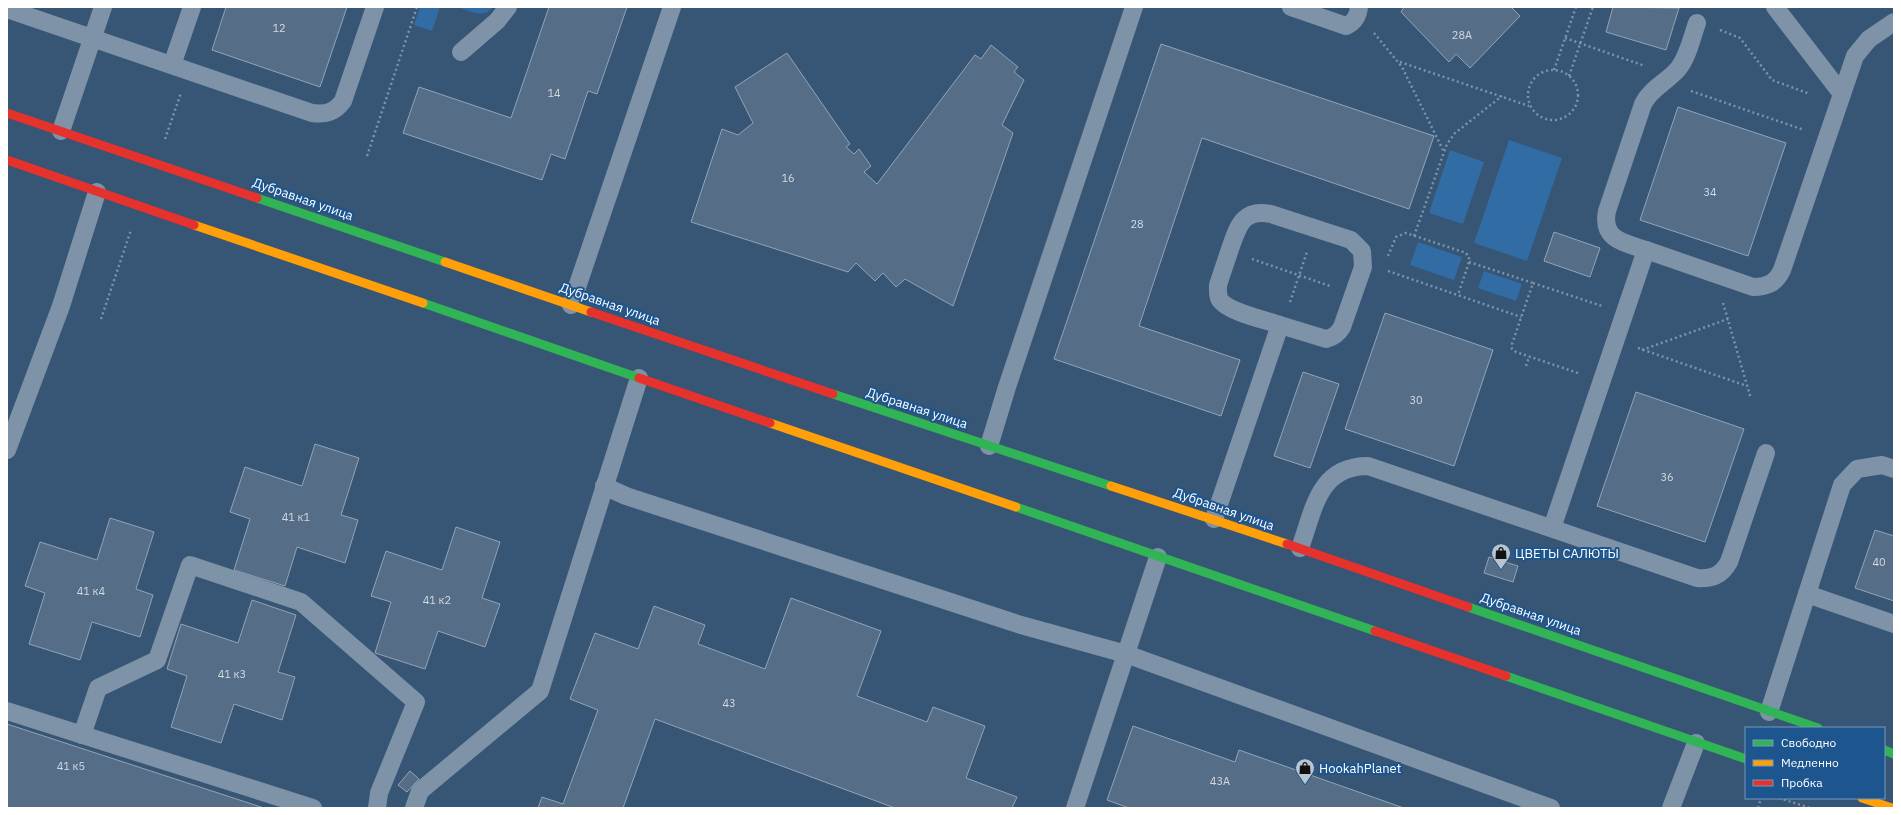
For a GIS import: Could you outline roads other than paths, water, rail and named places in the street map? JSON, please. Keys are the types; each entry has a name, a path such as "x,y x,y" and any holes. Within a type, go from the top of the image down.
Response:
{"street":[{"name":"Дубравная улица","path":"7,113 989,446 1300,548 1815,727"},
{"path":"7,160 1745,759"},
{"path":"1865,799 1892,808"}],"lane":[{"path":"61,131 103,7"},
{"path":"172,65 192,7"},
{"path":"7,9 92,39 312,113 322,115 330,113 338,108 343,101 375,7"},
{"path":"461,52 497,21 508,7"},
{"path":"571,305 672,7"},
{"path":"989,446 1007,387 1134,7"},
{"path":"1291,7 1346,26 1351,24 1358,11"},
{"path":"1775,7 1840,99"},
{"path":"1697,22 1682,63 1653,90 1643,104 1605,218 1609,232 1614,238 1758,287 1768,286 1779,277 1855,56 1861,46 1869,39 1894,22"},
{"path":"7,450 61,306 97,192"},
{"path":"1262,212 1271,214 1351,240 1362,251 1364,263 1342,327 1338,333 1333,337 1326,339 1281,325 1228,307 1219,299 1218,285 1238,226 1248,216 1255,213 1262,212"},
{"path":"1552,528 1646,250"},
{"path":"1214,519 1281,325"},
{"path":"414,808 420,791 540,691 639,378"},
{"path":"1300,548 1322,488 1333,476 1344,470 1357,466 1368,466 1697,578 1709,579 1725,570 1729,562 1766,453"},
{"path":"1769,712 1842,485 1857,469 1882,465 1894,469"},
{"path":"604,486 626,496 1021,625 1126,654 1551,808"},
{"path":"1076,808 1158,557"},
{"path":"82,735 98,688 157,660 190,565 301,602 416,702 379,792 377,808"},
{"path":"1807,594 1894,624"},
{"path":"7,711 313,808"},
{"path":"1670,808 1696,743"}],"place":[{"name":"ЦВЕТЫ САЛЮТЫ","path":"1501,570"},
{"name":"HookahPlanet","path":"1305,785"}]}
